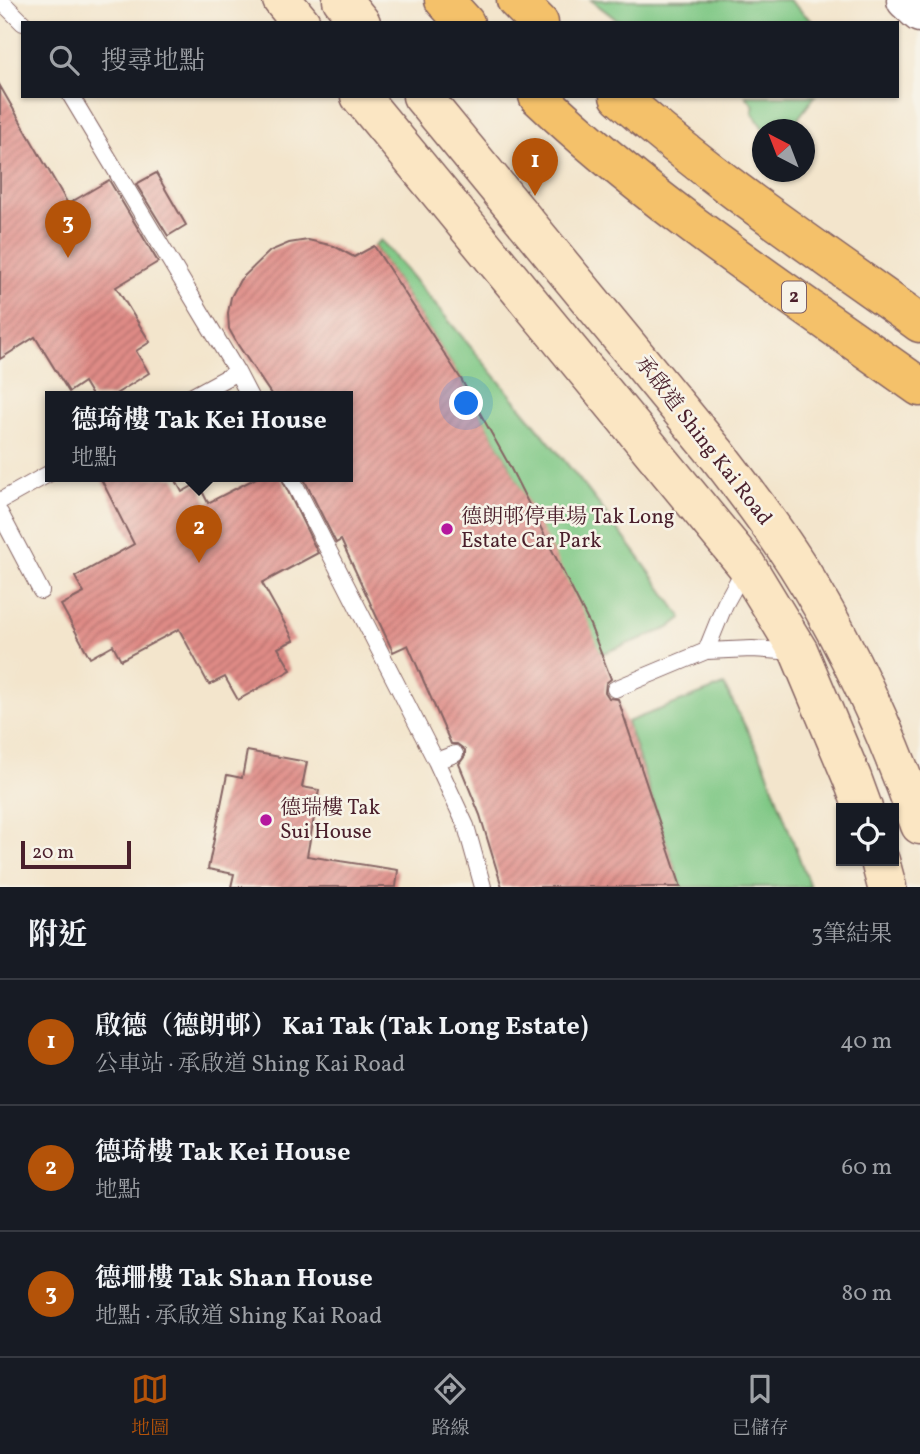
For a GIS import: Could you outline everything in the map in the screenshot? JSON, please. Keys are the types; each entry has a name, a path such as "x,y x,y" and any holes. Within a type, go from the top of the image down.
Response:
{"highway":[{"path":"444,0 463,21"},
{"path":"516,0 537,21"},
{"name":"2","path":"540,98 668,205 920,387"},
{"path":"621,98 734,190 920,323"}],"main road":[{"path":"282,0 299,21"},
{"path":"342,0 359,21"},
{"name":"承啟道 Shing Kai Road","path":"362,98 746,565 799,652 861,803"},
{"name":"承啟道 Shing Kai Road","path":"424,98 715,452 781,541 835,631 860,680 895,757 920,825"},
{"path":"881,866 887,887"}],"street":[{"path":"906,0 920,13"}],"lane":[{"path":"0,0 21,21"},
{"path":"72,98 247,391"},
{"path":"202,391 237,372"},
{"path":"0,500 45,476"},
{"path":"294,482 436,761 466,826 483,887"},
{"path":"0,513 41,591"},
{"path":"706,651 725,604 746,565"},
{"path":"615,689 706,651 752,649 799,652"},
{"path":"436,761 455,754"}],"green space":[{"path":"591,0 789,0 812,21 618,21"},
{"path":"748,98 813,98 798,119 757,119 752,112 754,106"},
{"path":"381,240 611,520 682,618 669,628 601,654 508,463 461,379 374,246"},
{"path":"724,685 764,763 810,887 681,887 627,722"}],"building":[{"path":"0,86 68,204 109,180 158,262 116,287 150,342 136,351 149,373 120,391 89,391 84,382 68,391 35,337 0,359"},
{"path":"156,173 186,225 168,236 136,184"},
{"name":"德朗邨停車場 Tak Long Estate Car Park","path":"308,240 334,246 354,257 374,246 461,379 508,463 590,625 611,679 606,683 605,692 609,698 618,699 681,887 502,887 480,815 459,764 465,756 465,750 457,744 451,744 408,645 393,652 341,540 336,543 306,482 353,482 353,391 269,391 229,329 231,297 240,280 270,251 289,243"},
{"path":"103,482 177,482 182,492 198,483 208,503 248,482 283,482 318,553 262,583 294,640 278,648 291,670 238,700 225,677 209,685 179,629 121,660 113,645 90,658 61,605 84,593 75,577 134,544"},
{"name":"德瑞樓 Tak Sui House","path":"247,751 307,762 302,787 319,790 307,856 398,870 396,887 231,887 234,874 208,869 227,775 242,778"}],"place":[{"name":"啟德（德朗邨） Kai Tak (Tak Long Estate)","path":"535,196"},
{"name":"德珊樓 Tak Shan House","path":"68,258"},
{"name":"德朗邨停車場 Tak Long Estate Car Park","path":"447,529"},
{"name":"德琦樓 Tak Kei House","path":"199,563"},
{"name":"德瑞樓 Tak Sui House","path":"266,820"}]}
